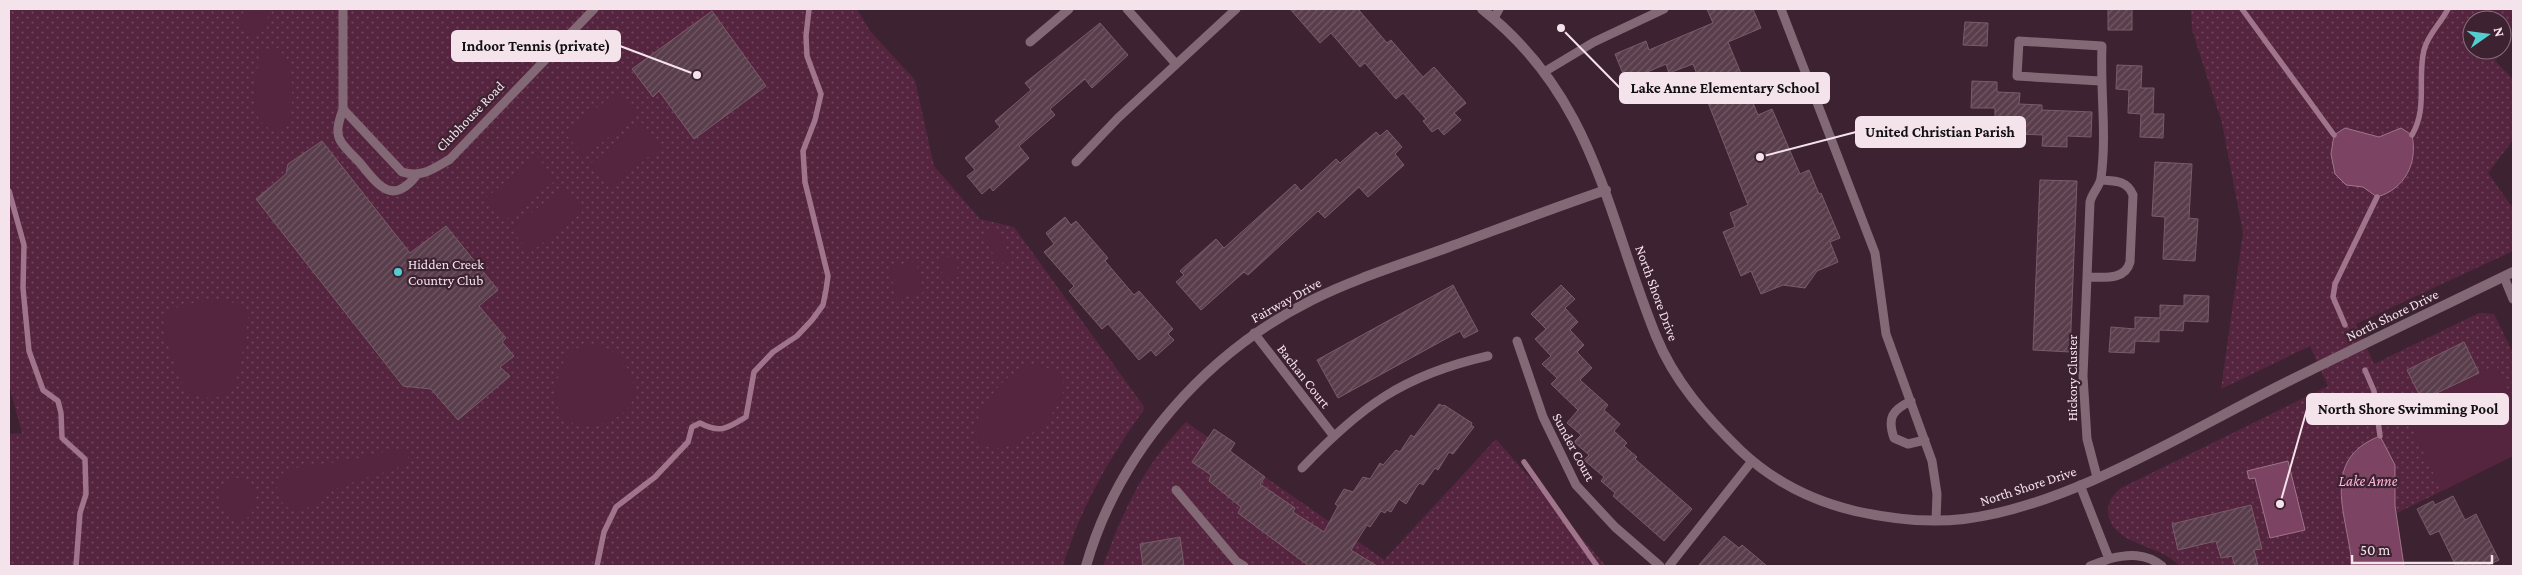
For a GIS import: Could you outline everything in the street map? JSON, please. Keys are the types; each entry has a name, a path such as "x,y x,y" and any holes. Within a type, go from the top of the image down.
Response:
{"street":[{"name":"North Shore Drive","path":"1482,9 1494,18 1523,47 1544,72 1572,114 1591,150 1657,338 1675,373 1701,408 1752,462 1804,494 1836,506 1875,516 1936,520 1990,514 2036,501 2098,477 2318,366 2508,274"},
{"name":"Fairway Drive","path":"1086,566 1107,510 1132,463 1160,423 1192,387 1254,333 1299,307 1345,285 1606,190"}],"lane":[{"path":"343,9 343,109 402,172 416,176"},
{"name":"Clubhouse Road","path":"343,109 338,126 339,139 379,186 391,191 406,188 416,176 430,172 450,159 594,9"},
{"path":"1030,42 1069,9"},
{"path":"1127,9 1176,64"},
{"path":"1076,162 1118,118 1236,9"},
{"path":"1494,18 1499,9"},
{"path":"1544,72 1594,42 1664,9"},
{"path":"1781,9 1875,253 1886,334 1925,440 1935,476 1936,520"},
{"name":"Hickory Cluster","path":"2098,477 2089,450 2084,415 2083,376 2090,202 2101,180 2104,120 2100,81 2102,46 2019,41 2017,76 2100,81"},
{"path":"2087,277 2122,274 2129,268 2130,262 2133,195 2129,187 2122,182 2101,180"},
{"path":"2508,274 2513,299"},
{"name":"Bachan Court","path":"1254,333 1333,435"},
{"name":"Sunder Court","path":"1517,341 1543,417 1576,485 1614,527 1660,566"},
{"path":"1302,468 1333,435 1360,412 1406,384 1427,374 1488,356"},
{"path":"1911,401 1901,406 1892,414 1890,426 1894,438 1908,444 1925,440"},
{"path":"1669,566 1752,462"},
{"path":"2080,484 2109,559"},
{"path":"1176,490 1234,564 1244,566"},
{"path":"2090,566 2109,559 2132,555 2143,556 2162,566"}],"shaded area":[{"name":"Hidden Creek Country Club","path":"9,9 857,9 870,31 915,80 934,166 980,219 1014,227 1145,408 1108,464 1087,503 1063,566 9,566 9,434 22,433 9,385","holes":["322,141 410,253 446,226 498,290 479,306 506,338 502,342 513,356 500,367 510,376 458,419 431,389 402,386 256,199 286,174 288,164"]},
{"path":"245,9 266,9 269,23 265,31 248,35 243,31 240,21"},
{"path":"2191,9 2513,9 2512,36 2512,10 2462,10 2462,60 2496,60 2513,79 2513,140 2488,173 2513,208 2513,251 2356,324 2374,364 2479,313 2494,314 2513,353 2513,456 2397,513 2395,506 2356,449 2343,477 2342,491 2342,506 2352,566 2179,566 2161,553 2127,538 2111,523 2108,511 2109,504 2121,488 2328,386 2310,346 2221,389 2243,233 2222,123 2192,30"},
{"path":"273,46 285,58 289,69 292,104 288,123 281,128 271,130 259,118 256,110 255,94 260,53"},
{"path":"617,92 636,115 584,157 565,133"},
{"path":"642,123 661,147 609,188 590,164"},
{"path":"537,156 556,180 504,221 486,198"},
{"path":"563,188 582,211 530,253 511,229"},
{"path":"997,228 1011,259 998,265 984,234"},
{"path":"956,256 959,277 943,279 940,258"},
{"path":"916,261 924,292 897,299 889,268"},
{"path":"228,301 243,308 248,317 236,384 225,395 205,398 188,391 182,382 166,339 164,321 169,313 187,304"},
{"path":"594,344 613,352 621,360 633,379 634,390 633,400 620,415 601,424 591,426 572,422 564,417 556,401 556,386 561,369 568,356 578,348"},
{"path":"1032,365 1051,369 1060,375 1064,388 1059,403 1047,419 1032,433 1015,444 997,448 983,444 973,430 988,400 1003,382 1022,369"},
{"path":"2496,365 2513,400 2513,456 2442,491 2403,410"},
{"path":"1186,422 1386,561 1385,559 1496,439 1606,566 1103,566 1136,489 1158,455"},
{"path":"407,450 409,463 340,487 311,506 296,510 290,509 281,500 277,479 287,469 351,460 388,451"},
{"path":"237,478 245,480 250,485 256,497 252,511 241,522 226,513 220,499 221,486 229,480"}],"water":[{"path":"2345,128 2379,137 2401,128 2412,135 2413,155 2411,165 2402,181 2395,188 2377,197 2363,187 2346,185 2335,174 2331,154 2334,135"},
{"name":"Lake Anne","path":"2380,436 2395,465 2395,506 2404,566 2352,566 2341,491 2343,474 2349,459 2361,446"},
{"path":"2288,461 2305,530 2270,538 2255,478 2249,479 2247,471"}],"building":[{"path":"1290,9 1358,9 1387,43 1391,40 1423,77 1434,67 1466,103 1454,113 1461,120 1444,135 1438,128 1432,132 1423,121 1426,119 1403,93 1396,99 1365,63 1360,67 1331,33 1320,43"},
{"path":"1707,9 1753,9 1761,28 1728,42 1758,115 1772,109 1800,174 1809,170 1840,238 1830,242 1838,262 1817,271 1805,288 1783,285 1761,294 1751,271 1741,276 1723,232 1735,227 1730,213 1748,205 1693,64 1669,73 1666,64 1626,81 1615,54 1646,41 1649,50 1713,23"},
{"path":"2108,9 2132,9 2132,30 2108,30"},
{"path":"712,11 766,86 694,139 659,91 653,97 632,69"},
{"path":"1965,22 1988,23 1987,46 1963,45"},
{"path":"1100,23 1128,55 1092,88 1085,79 1050,109 1055,115 1019,146 1029,158 993,191 990,187 982,194 967,176 975,170 965,158 1000,127 995,121 1031,90 1025,83"},
{"path":"2117,65 2142,66 2141,88 2154,88 2153,114 2164,114 2163,138 2140,137 2141,114 2128,113 2129,90 2116,89"},
{"path":"1972,81 1997,82 1997,92 2020,93 2019,104 2042,105 2042,110 2092,112 2091,137 2067,136 2067,147 2042,146 2043,135 2018,134 2019,122 1995,121 1995,108 1971,108"},
{"path":"1387,130 1402,147 1395,154 1404,165 1368,197 1359,187 1325,218 1318,211 1248,275 1244,272 1201,310 1176,282 1184,275 1180,271 1216,239 1224,248 1295,184 1301,191 1336,159 1340,163 1376,132 1380,136"},
{"name":"Hidden Creek Country Club","path":"322,141 410,253 446,226 498,290 479,306 506,338 502,342 514,356 500,367 510,376 458,420 431,389 403,386 256,199 286,174 288,164"},
{"path":"2155,162 2192,164 2189,218 2198,219 2195,261 2163,259 2165,217 2152,216"},
{"path":"2040,180 2077,181 2070,352 2033,350"},
{"path":"1065,217 1071,225 1076,221 1108,258 1105,261 1134,295 1139,291 1173,329 1168,334 1174,340 1156,356 1151,350 1139,360 1108,324 1102,329 1069,291 1074,286 1044,252 1054,244 1046,233"},
{"path":"1453,285 1478,331 1464,338 1460,331 1338,398 1317,360"},
{"path":"1561,285 1575,299 1565,308 1578,322 1570,330 1584,345 1577,352 1592,368 1580,380 1608,405 1604,410 1620,424 1614,431 1627,443 1624,446 1637,457 1635,459 1692,509 1664,541 1613,496 1615,493 1601,481 1604,477 1584,460 1589,455 1574,442 1581,435 1567,423 1578,410 1551,384 1557,378 1542,364 1551,356 1535,339 1546,329 1531,314"},
{"path":"2184,295 2209,296 2208,322 2184,321 2183,331 2159,330 2159,342 2135,341 2134,353 2109,352 2111,327 2135,329 2135,317 2160,318 2160,305 2184,306"},
{"path":"2464,342 2479,373 2422,400 2407,370"},
{"path":"1439,404 1444,405 1472,423 1471,425 1474,427 1453,454 1449,452 1438,470 1435,468 1423,485 1420,483 1417,486 1406,504 1399,499 1391,512 1387,510 1385,513 1381,511 1370,527 1367,525 1351,550 1377,566 1309,566 1238,513 1241,507 1209,481 1211,475 1192,462 1214,429 1235,443 1230,451 1265,477 1260,484 1295,508 1293,512 1324,532 1338,506 1335,504 1344,489 1353,492 1363,477 1370,479 1380,463 1383,465 1396,450 1400,452 1411,435 1414,437"},
{"path":"2453,496 2465,520 2476,514 2499,560 2486,566 2456,566 2439,531 2430,535 2417,509 2433,501 2435,505"},
{"path":"2251,505 2262,549 2254,550 2258,566 2235,566 2232,556 2221,558 2216,541 2178,550 2172,524"},
{"path":"1724,536 1739,548 1742,545 1767,566 1698,566"},
{"path":"1180,537 1184,566 1143,566 1140,544"}],"waterway":[{"path":"597,566 604,532 616,507 655,477 688,442 692,427 700,423 719,429 729,427 746,417 754,372 773,352 797,336 823,305 828,276 805,182 803,151 815,120 821,94 807,56 806,36 809,9"},
{"path":"2242,9 2334,135"},
{"path":"2412,135 2420,114 2421,72 2424,50 2428,39 2448,9"},
{"path":"9,191 24,245 23,288 29,351 43,390 58,401 61,413 62,438 85,459 86,494 80,513 76,566"},
{"path":"2345,325 2333,297 2335,284 2377,197"},
{"path":"2365,370 2374,391 2380,436"},
{"path":"1524,462 1597,566"}],"place":[{"name":"Lake Anne Elementary School","path":"1561,28"},
{"name":"Indoor Tennis (private)","path":"697,75"},
{"name":"United Christian Parish","path":"1760,157"},
{"name":"Hidden Creek Country Club","path":"398,272"},
{"name":"North Shore Swimming Pool","path":"2280,504"}]}
